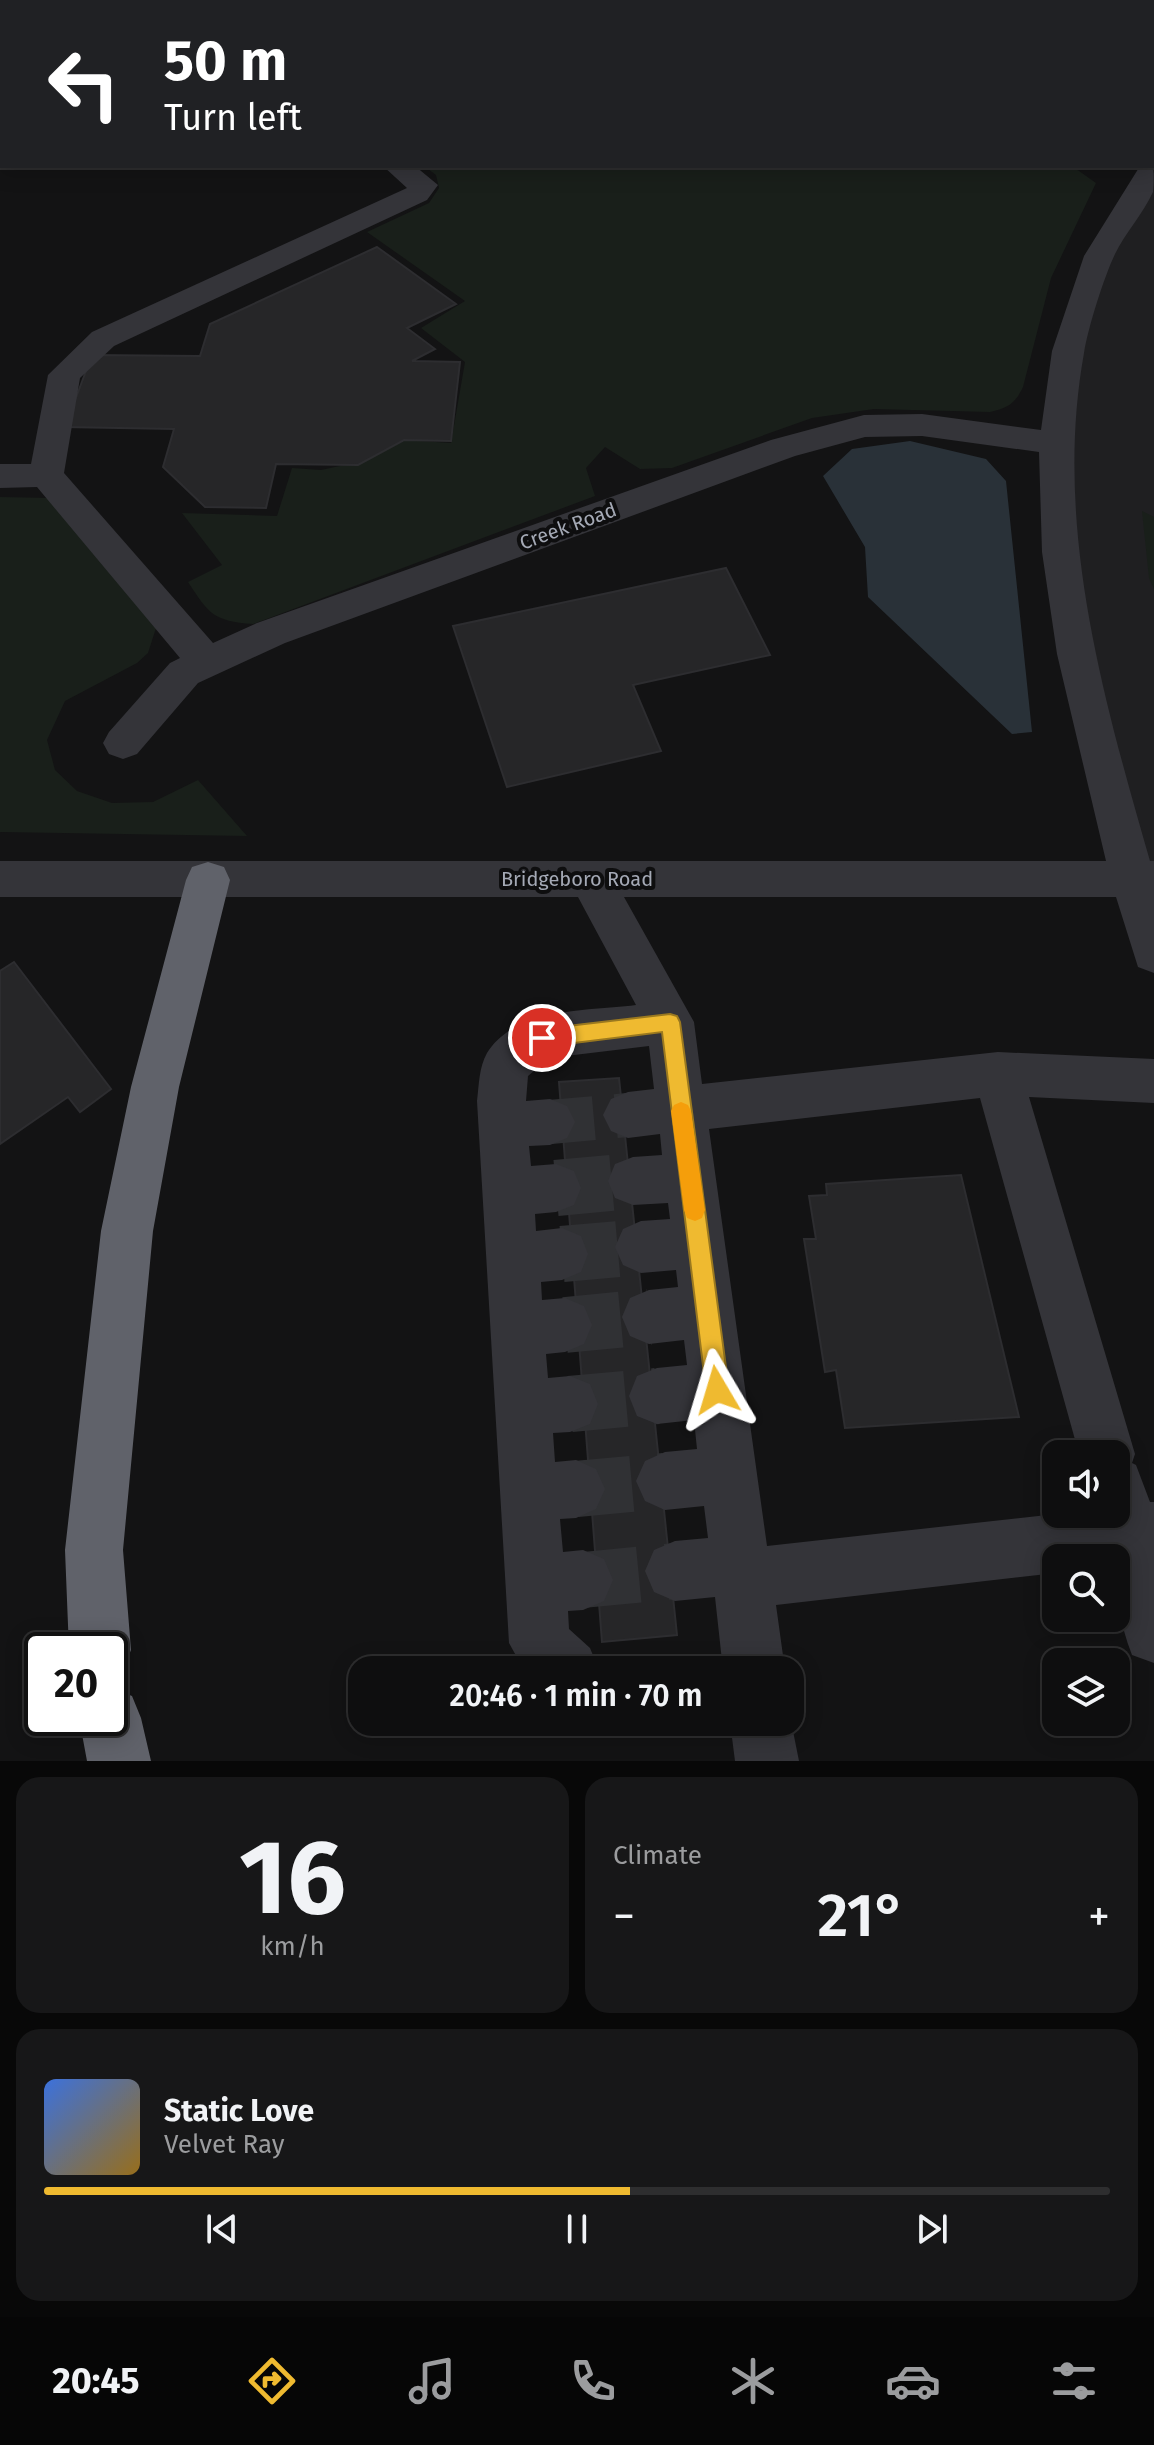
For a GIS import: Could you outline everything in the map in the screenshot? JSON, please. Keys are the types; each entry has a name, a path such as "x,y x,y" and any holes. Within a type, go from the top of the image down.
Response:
{"highway":[{"path":"99,1632 94,1550 127,1231 155,1087 208,880"},
{"path":"114,1736 119,1761"}],"street":[{"path":"46,475 64,375 103,339 417,194 424,185 400,168"},
{"path":"1144,172 1111,230 1083,292 1062,381 1055,443 1058,527 1071,634 1144,879 1154,953"},
{"name":"Creek Road","path":"123,743 184,673 271,633 783,448 864,426 922,425 1055,443"},
{"path":"0,476 46,475"},
{"path":"46,475 207,663"},
{"name":"Bridgeboro Road","path":"0,879 1144,879"},
{"path":"591,879 670,1022 752,1656"},
{"path":"553,1656 540,1643 559,1582 527,1123 501,1101 505,1067 523,1048 542,1038 670,1022"},
{"path":"998,1074 1103,1440"},
{"path":"628,1115 998,1074 1154,1081"},
{"path":"633,1181 690,1177"},
{"path":"641,1247 699,1242"},
{"path":"649,1317 707,1311"},
{"path":"657,1396 717,1390"},
{"path":"665,1481 729,1475"},
{"path":"675,1571 741,1572 1133,1517 1154,1633"},
{"path":"763,1736 767,1761"}],"shaded area":[{"path":"427,168 1075,168 1096,183 1051,278 1023,387 1017,398 1006,407 990,412 874,409 812,418 672,468 640,469 605,447 586,468 595,496 253,624 220,618 207,609 188,582 222,565 182,513 277,516 292,468 321,470 363,461 406,440 451,443 465,362 421,328 465,301 367,232 429,203 439,188 436,175"},
{"path":"1154,172 1154,879 1063,577 1062,381 1111,230"},
{"path":"910,441 986,459 1006,481 1032,732 1012,734 868,597 865,547 823,476 852,449"},
{"path":"0,497 51,498 156,628 148,653 137,663 65,701 47,740 55,770 77,791 112,803 153,802 198,780 247,836 0,832"},
{"path":"1142,511 1154,517 1154,589 1149,578"}],"building":[{"path":"377,247 456,304 407,328 435,349 412,361 460,362 451,441 404,440 358,465 276,464 266,508 205,507 163,467 174,429 65,427 92,355 200,356 210,324"},
{"path":"726,568 770,655 633,685 661,751 507,787 453,626"},
{"path":"14,962 111,1089 80,1112 68,1097 0,1144 0,971"},
{"path":"619,1078 677,1635 602,1642 559,1082"},
{"path":"961,1175 1019,1417 845,1428 836,1370 825,1372 804,1239 816,1239 809,1196 827,1195 826,1184"}],"tunnel":[{"path":"550,1122 628,1115"},
{"path":"556,1188 633,1181"},
{"path":"562,1254 641,1247"},
{"path":"565,1325 649,1317"},
{"path":"570,1404 657,1396"},
{"path":"576,1489 665,1481"},
{"path":"583,1580 675,1571"}],"slow traffic":[{"path":"681,1111 695,1210"}],"route":[{"path":"542,1038 670,1022 717,1390"}]}
